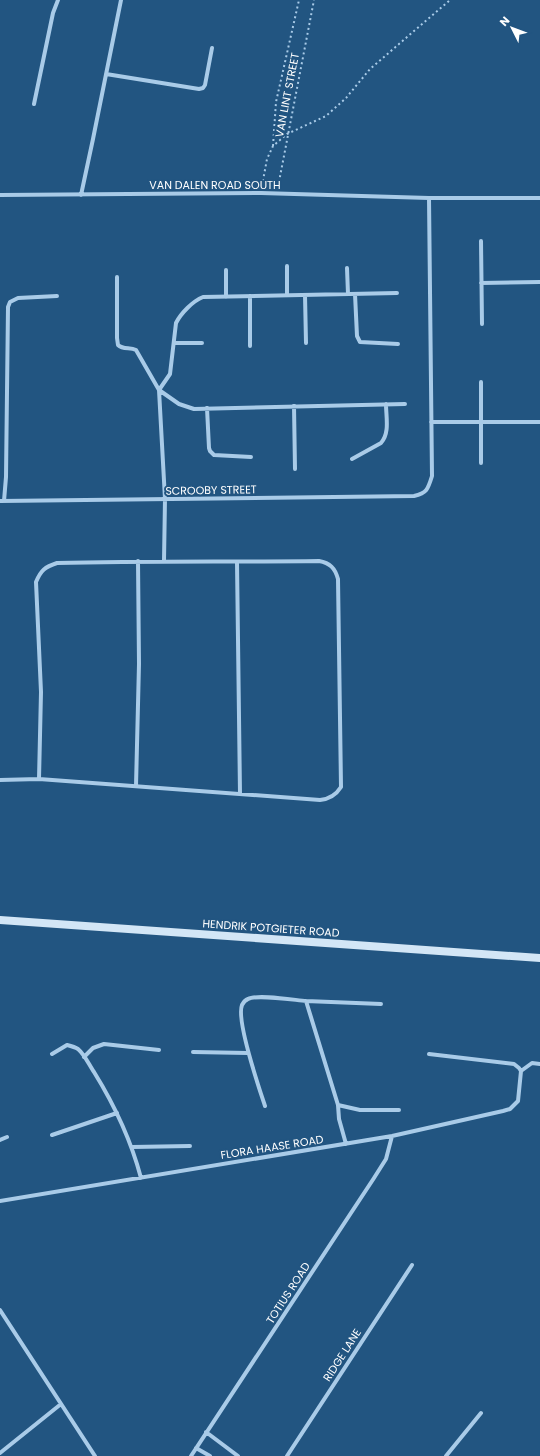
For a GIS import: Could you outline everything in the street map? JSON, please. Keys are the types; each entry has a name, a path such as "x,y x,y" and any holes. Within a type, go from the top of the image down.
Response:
{"main road":[{"name":"HENDRIK POTGIETER ROAD","path":"0,920 540,958"}],"street":[{"path":"34,104 53,13 58,0"},
{"path":"81,195 121,0"},
{"path":"106,74 199,89 203,88 205,85 212,48"},
{"name":"VAN DALEN ROAD SOUTH","path":"0,195 260,193 429,198 540,198"},
{"path":"429,198 431,422 540,422"},
{"path":"481,241 482,324"},
{"path":"287,266 287,295"},
{"path":"347,268 348,294"},
{"path":"226,270 226,297"},
{"path":"117,277 117,342 120,347 133,349 138,352 159,390 165,499 164,561"},
{"path":"481,283 540,282"},
{"path":"159,390 170,374 175,326 178,319 196,301 203,297 397,293"},
{"path":"355,294 357,336 360,342 398,344"},
{"path":"305,295 306,343"},
{"path":"2,501 6,477 8,307 10,302 18,298 57,296"},
{"path":"250,296 250,346"},
{"path":"174,343 202,343"},
{"path":"480,463 481,382"},
{"path":"159,390 179,404 194,408 405,404"},
{"path":"352,459 384,440 387,432 386,404"},
{"path":"294,406 295,469"},
{"path":"207,408 209,448 212,454 251,457"},
{"name":"SCROOBY STREET","path":"2,501 414,496 422,494 429,488 432,476 431,422"},
{"path":"0,780 39,779 240,794 325,799 332,797 341,787 338,587 336,572 332,565 327,562 319,561 164,561 57,563 47,566 40,572 36,582 41,692 39,779"},
{"path":"136,786 139,664 138,562"},
{"path":"237,562 240,794"},
{"path":"265,1106 248,1053 241,1013 244,1001 254,997 381,1004"},
{"path":"306,1001 338,1105 339,1119 346,1144"},
{"path":"84,1057 93,1048 104,1044 159,1050"},
{"path":"52,1054 67,1045 73,1046 84,1057 108,1094 117,1113 132,1147 141,1178"},
{"path":"193,1052 248,1053"},
{"path":"429,1054 514,1064 521,1071 532,1063 540,1064"},
{"name":"FLORA HAASE ROAD","path":"0,1201 392,1136 510,1108 518,1100 519,1077 521,1071"},
{"path":"338,1105 360,1110 399,1110"},
{"path":"52,1135 117,1113"},
{"name":"TOTIUS ROAD","path":"191,1456 386,1159 392,1136"},
{"path":"0,1140 7,1137"},
{"path":"132,1147 190,1146"},
{"name":"RIDGE LANE","path":"287,1456 412,1265"},
{"path":"0,1310 95,1456"},
{"path":"0,1319 4,1315"},
{"path":"0,1453 61,1404"},
{"path":"446,1456 481,1413"},
{"path":"206,1432 238,1456"},
{"path":"196,1448 210,1456"}],"path":[{"path":"260,193 267,159 273,146 276,102 300,0"},
{"name":"VAN LINT STREET","path":"277,194 287,134 314,0"},
{"path":"273,146 287,134 326,116 346,98 370,69 450,0"}]}
